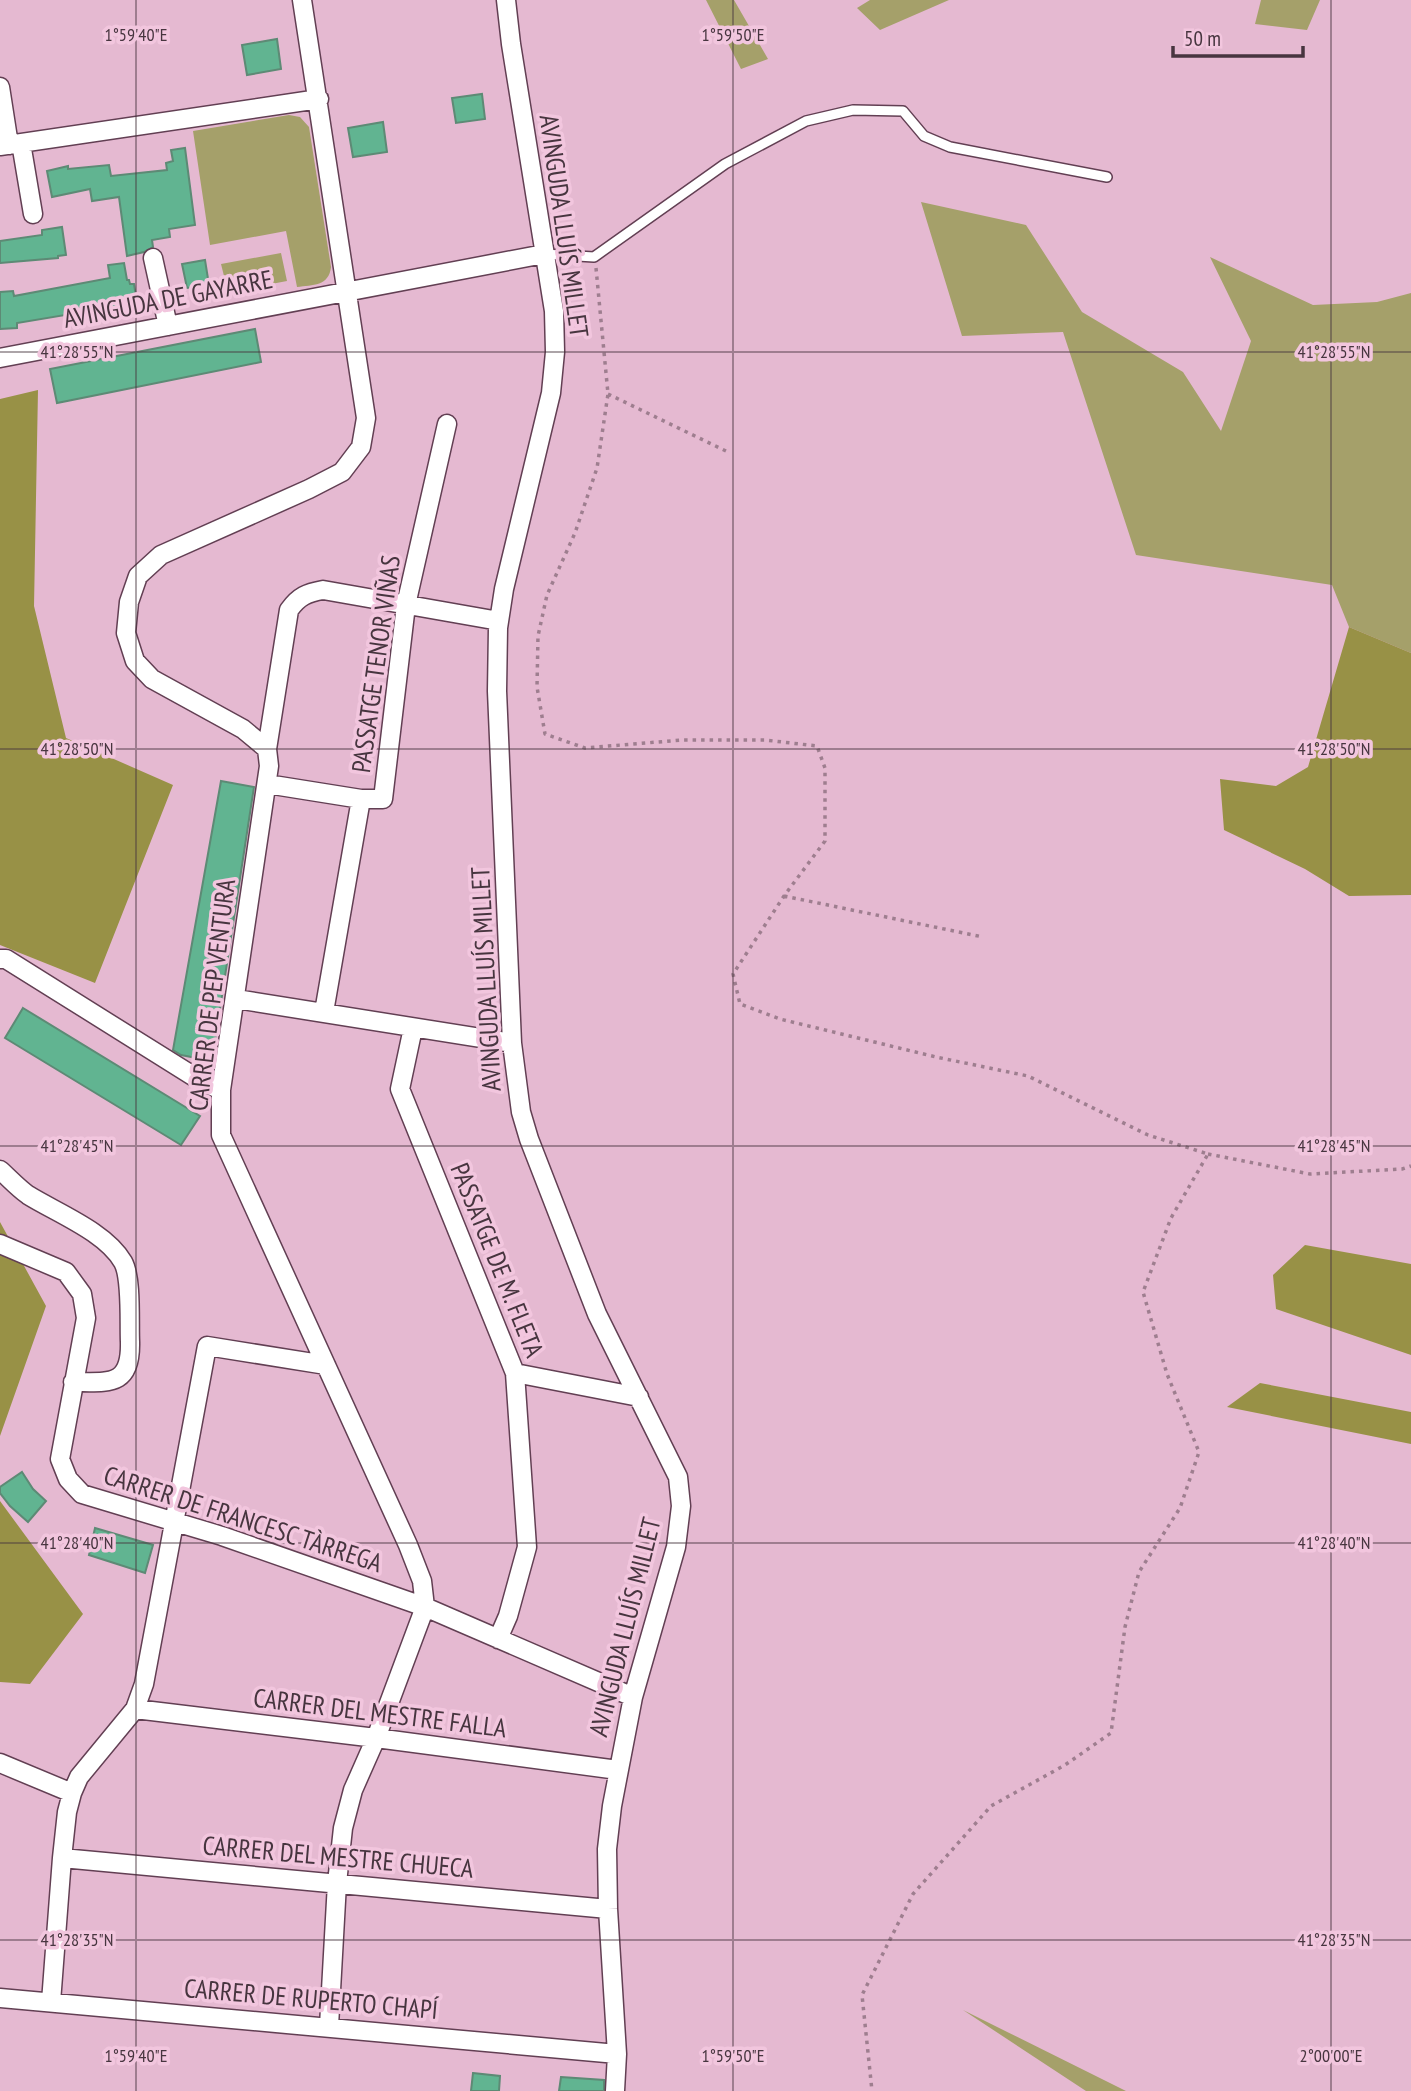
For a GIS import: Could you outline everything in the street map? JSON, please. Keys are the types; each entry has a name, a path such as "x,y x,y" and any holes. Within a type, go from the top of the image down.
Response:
{"street":[{"path":"267,749 243,729 152,679 135,661 127,633 129,602 138,576 161,555 342,472 360,447 366,418 302,0"},
{"name":"AVINGUDA LLUÍS MILLET","path":"506,0 554,311 555,352 551,393 504,589 499,621 497,691 512,1043 521,1112 529,1139 597,1314 678,1477 681,1506 676,1546 633,1697 618,1770 607,1849 617,2054 615,2091"},
{"path":"0,87 10,144 33,214"},
{"path":"10,144 319,99"},
{"path":"347,291 544,254"},
{"path":"153,258 168,326"},
{"name":"AVINGUDA DE GAYARRE","path":"0,358 347,291"},
{"name":"PASSATGE TENOR VIÑAS","path":"267,784 361,799 383,799 406,605 447,424"},
{"name":"CARRER DE PEP VENTURA","path":"425,1607 422,1581 408,1545 221,1135 221,1090 270,766 267,749 289,610 297,598 323,590 499,621"},
{"path":"324,1012 361,799"},
{"path":"0,958 6,959 201,1081 221,1090"},
{"path":"236,999 512,1043"},
{"name":"PASSATGE DE M. FLETA","path":"413,1028 400,1088 515,1373 527,1547 508,1616 498,1639"},
{"path":"0,1170 25,1193 104,1241 124,1264 129,1290 130,1359 123,1373 112,1382 73,1382"},
{"name":"CARRER DE FRANCESC TÀRREGA","path":"0,1244 66,1272 82,1294 86,1318 60,1459 68,1479 82,1494 174,1521 425,1607 633,1697"},
{"path":"51,2002 67,1812 79,1777 135,1709 144,1684 207,1346 326,1365"},
{"path":"515,1373 639,1397"},
{"path":"329,2026 337,1883 343,1828 353,1790 376,1738 425,1607"},
{"name":"CARRER DEL MESTRE FALLA","path":"135,1709 618,1770"},
{"path":"0,1763 72,1793"},
{"name":"CARRER DEL MESTRE CHUECA","path":"62,1858 608,1909"},
{"name":"CARRER DE RUPERTO CHAPÍ","path":"0,1998 617,2054"}],"lane":[{"path":"544,254 594,257 725,164 806,121 853,110 903,111 924,136 950,147 1107,177"}],"path":[{"path":"594,257 608,394 597,468 575,533 547,595 538,636 537,687 545,734 585,748 682,740 765,740 817,746 825,768 825,841 784,896 733,974 740,1004 780,1019 1028,1076 1148,1135 1208,1154 1310,1174 1402,1169 1411,1166"},
{"path":"608,394 728,452"},
{"path":"784,896 983,937"},
{"path":"872,2091 862,1995 913,1894 991,1806 1065,1765 1111,1733 1125,1627 1139,1572 1180,1508 1199,1452 1167,1374 1143,1292 1171,1218 1208,1154"}],"shaded area":[{"path":"706,0 734,0 768,59 741,69"},
{"path":"870,0 949,0 880,30 857,8"},
{"path":"1261,0 1320,0 1307,30 1255,24"},
{"path":"289,115 300,117 309,127 331,267 324,281 297,287 286,231 210,245 193,131"},
{"path":"921,202 1026,225 1082,312 1183,372 1221,431 1251,341 1210,257 1313,305 1377,302 1411,293 1411,653 1349,627 1332,585 1136,555 1063,332 962,336"},
{"path":"281,253 287,281 228,292 221,264"},
{"path":"38,390 34,606 66,738 173,785 95,983 0,945 0,399"},
{"path":"1349,627 1411,653 1411,895 1349,896 1305,869 1224,830 1220,779 1276,786 1308,767"},
{"path":"0,1222 46,1306 0,1436"},
{"path":"1305,1245 1411,1264 1411,1355 1276,1309 1273,1275"},
{"path":"1260,1383 1411,1412 1411,1444 1227,1407"},
{"path":"0,1501 83,1614 30,1684 0,1682"},
{"path":"963,2010 1126,2091 1086,2091"}],"building":[{"path":"277,39 281,69 247,75 242,45"},
{"path":"482,94 485,119 456,123 452,98"},
{"path":"383,122 387,152 353,157 348,128"},
{"path":"185,148 195,225 169,229 170,237 152,240 153,247 144,252 127,256 119,197 92,201 90,189 52,197 47,171 68,166 68,169 109,165 111,176 167,170 166,163 173,161 171,150"},
{"path":"62,227 66,255 0,263 0,241 42,235 42,230"},
{"path":"205,260 209,285 187,288 182,264"},
{"path":"124,263 127,280 134,284 137,303 17,323 17,328 0,329 0,292 13,291 14,296 110,278 108,265"},
{"path":"255,329 261,362 57,403 50,369"},
{"path":"221,781 254,787 212,1061 181,1055 173,1050"},
{"path":"23,1008 200,1116 181,1145 5,1038"},
{"path":"22,1472 33,1489 46,1501 28,1522 0,1493 0,1487"},
{"path":"95,1528 153,1545 145,1573 89,1555"},
{"path":"473,2073 500,2076 499,2091 471,2091"},
{"path":"561,2077 604,2080 604,2091 559,2091"}]}
